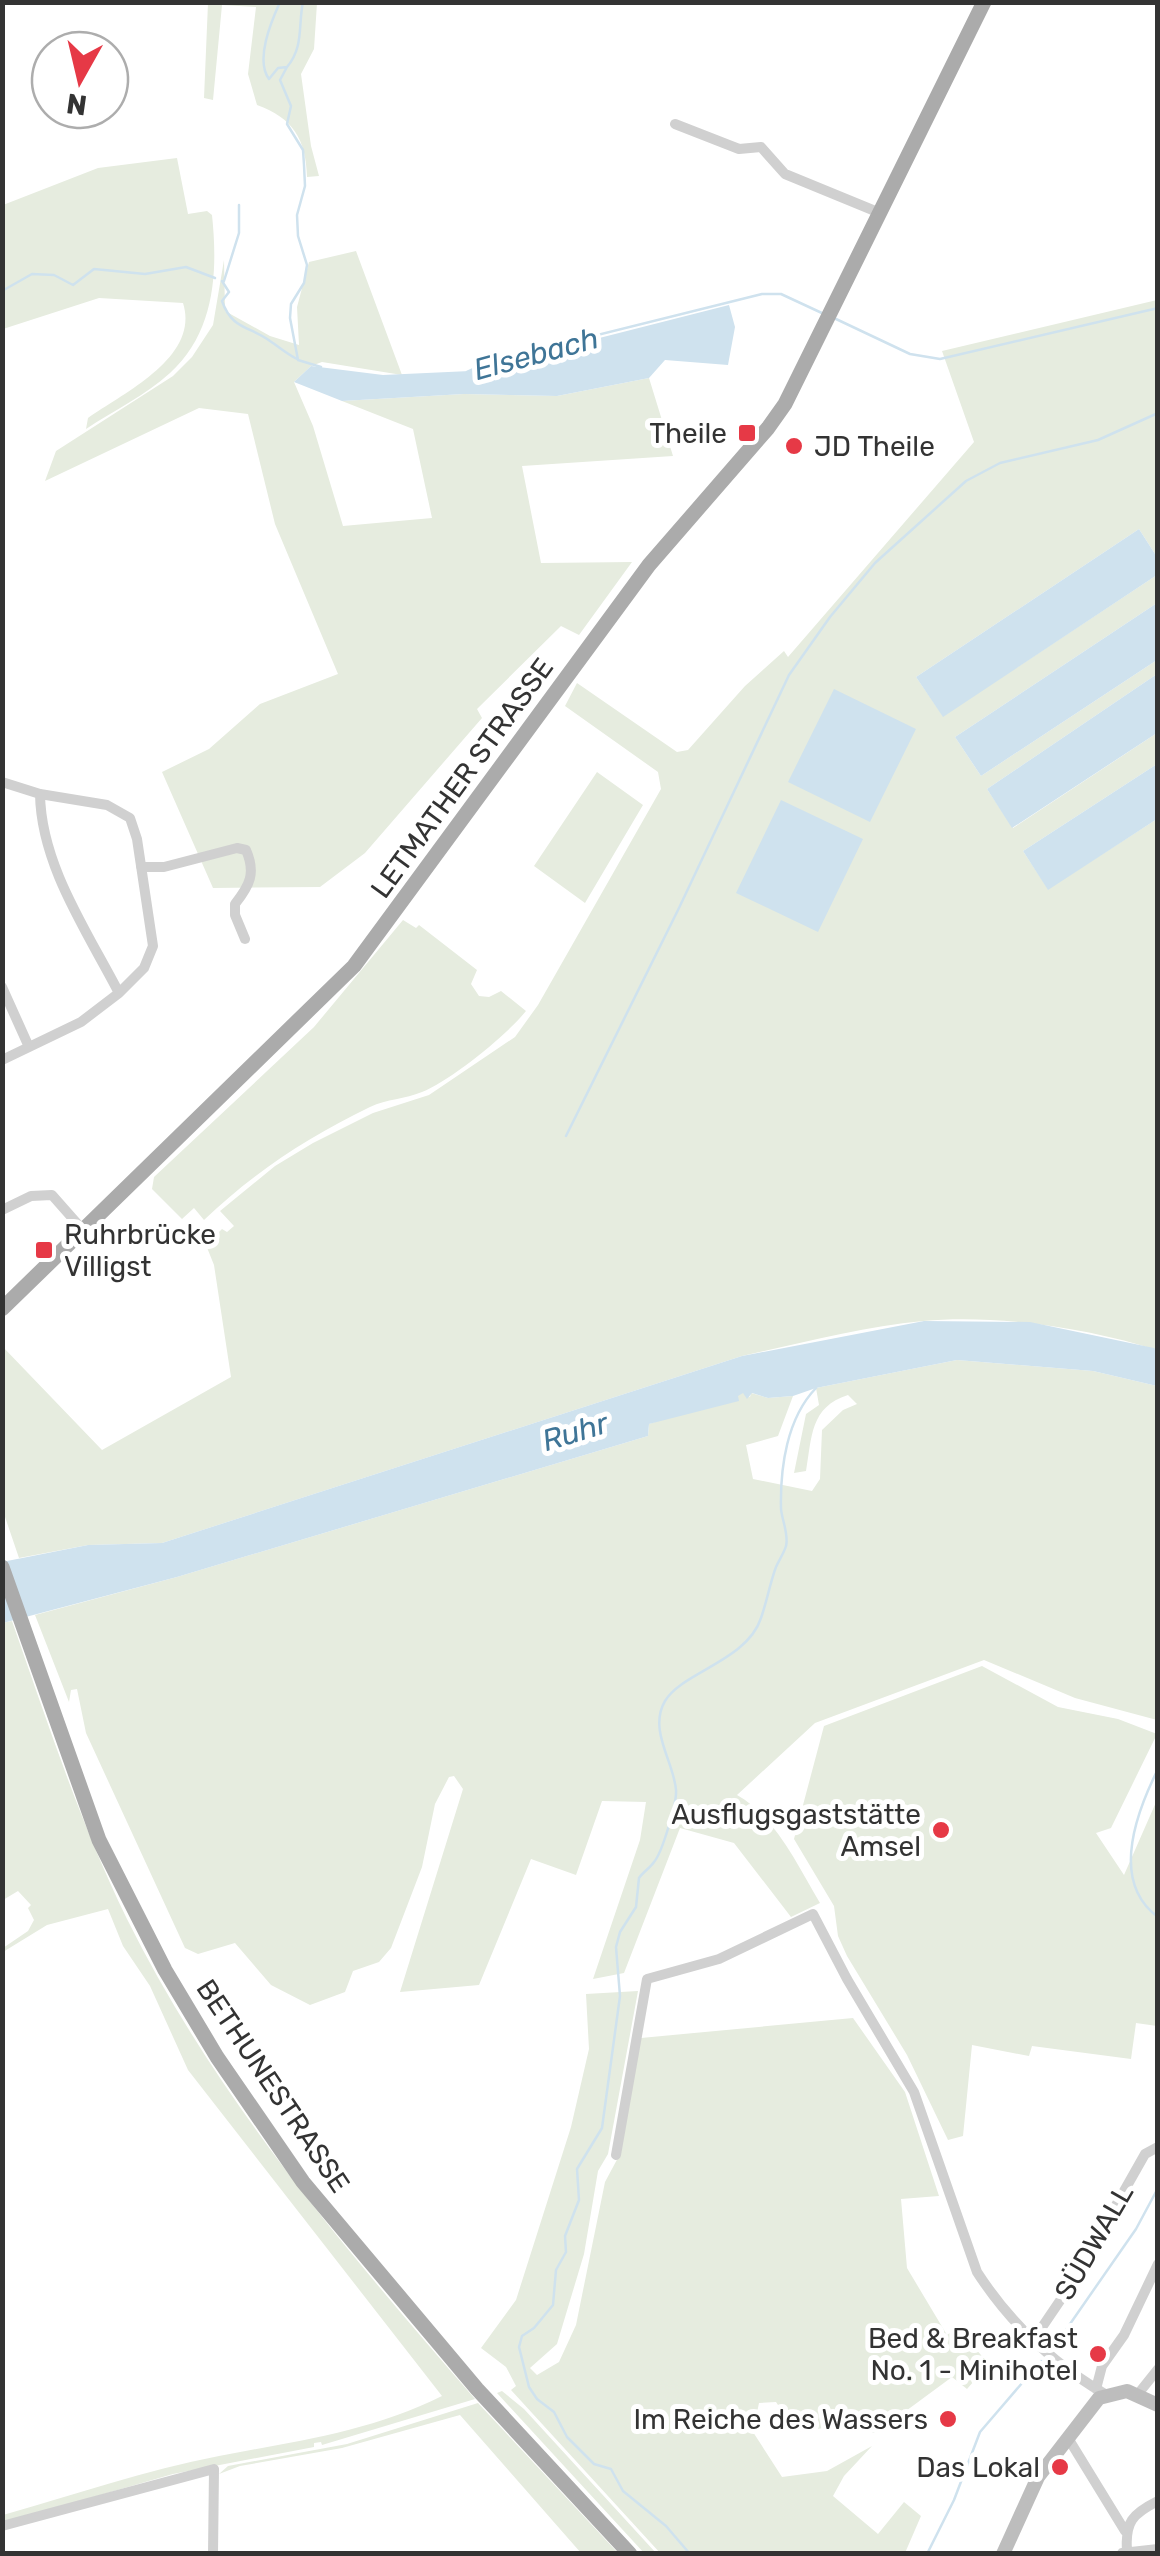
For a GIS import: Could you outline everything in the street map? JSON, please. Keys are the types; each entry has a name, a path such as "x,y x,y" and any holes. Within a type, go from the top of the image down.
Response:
{"main road":[{"name":"LETMATHER STRASSE","path":"2,1309 354,966 649,566 768,428 785,404 984,2"},
{"name":"BETHUNESTRASSE","path":"2,1567 99,1840 165,1970 216,2057 303,2182 490,2404 630,2554"}],"street":[{"path":"674,124 739,149 761,147 786,174 880,213"},
{"path":"2,782 40,794 107,804 122,811 135,828 152,946 144,968 81,1022 2,1060"},
{"path":"40,794 40,816 56,870 119,993"},
{"path":"141,866 164,867 236,848 246,850 252,873 250,885 235,904 246,939"},
{"path":"2,988 29,1047"},
{"path":"2,1210 31,1196 52,1195 82,1229"},
{"path":"616,2155 647,1979 719,1960 813,1914 914,2092 977,2272 992,2296 1032,2342 1100,2392 1127,2391 1158,2405"},
{"name":"SÜDWALL","path":"1032,2342 1072,2283 1144,2154 1158,2147"},
{"path":"1002,2554 1038,2477 1100,2392 1102,2366 1124,2335 1158,2264"},
{"path":"1138,2394 1158,2370"},
{"path":"1068,2438 1125,2531"},
{"path":"2,2526 214,2468 213,2554"},
{"path":"1158,2501 1135,2516 1125,2531 1124,2552 1158,2549"}],"shaded area":[{"path":"208,3 317,3 314,49 301,74 319,176 307,177 304,152 288,123 257,105 248,74 256,7 222,5 213,100 204,98"},
{"path":"177,158 188,214 207,211 212,215 213,279 205,320 185,357 170,373 86,429 88,418 139,384 170,356 181,340 185,322 183,303 99,298 3,329 3,205 98,168"},
{"path":"356,251 402,375 322,362 311,366 294,382 313,426 343,526 432,518 413,429 342,401 464,394 557,396 649,378 673,456 522,466 541,563 632,562 579,635 561,626 477,709 482,718 365,853 320,887 213,888 162,772 209,749 260,704 338,674 275,524 248,414 199,408 45,481 56,451 173,376 192,357 213,325 224,260 225,311 270,336 299,345 297,307 309,262"},
{"path":"1157,300 1157,557 1139,529 916,677 943,716 1157,575 1157,603 955,737 981,776 1157,660 1157,674 987,789 1013,828 1157,733 1157,764 1023,851 1048,889 1157,819 1157,1350 1071,1329 981,1319 923,1321 854,1331 742,1356 162,1543 88,1545 19,1558 3,1511 2,1346 102,1450 231,1377 214,1265 206,1245 222,1229 227,1232 234,1226 220,1211 275,1166 313,1143 373,1113 429,1095 515,1037 538,1005 661,789 658,772 565,706 577,683 677,752 688,750 745,686 784,651 788,657 974,442 942,351"},
{"path":"597,772 643,805 585,903 534,866"},
{"path":"403,920 416,928 419,925 477,970 471,984 479,996 489,997 501,991 526,1011 448,1078 416,1094 376,1104 347,1118 262,1171 204,1220 194,1208 182,1219 152,1189 154,1177 314,1027"},
{"path":"957,1360 1093,1371 1157,1386 1157,1720 1075,1698 984,1660 815,1723 737,1795 774,1829 820,1903 791,1917 734,1843 680,1828 624,1973 593,1979 640,1840 646,1802 602,1801 576,1875 531,1859 479,1985 400,1992 463,1789 454,1776 449,1777 435,1804 422,1867 391,1948 379,1962 353,1971 345,1992 310,2005 271,1985 235,1943 198,1954 185,1948 86,1733 77,1689 71,1690 69,1702 35,1615 177,1577 648,1436 649,1424 743,1392 750,1397 751,1393 768,1398 793,1396 778,1436 746,1445 753,1479 812,1491 820,1479 822,1430 843,1410 857,1404 848,1395 826,1407 815,1425 806,1471 794,1473 806,1414 819,1405 816,1388"},
{"path":"12,1621 94,1846 162,1985 242,2110 286,2170 475,2399 322,2445 314,2443 314,2447 173,2474 3,2523 3,2515 110,2483 360,2427 442,2396 188,2070 150,1986 123,1946 108,1909 47,1925 3,1952 3,1948 28,1931 34,1920 28,1908 31,1905 18,1891 3,1900 2,1623"},
{"path":"982,1666 1058,1707 1118,1719 1157,1734 1111,1828 1096,1833 1124,1875 1157,1800 1157,2026 1136,2023 1131,2059 1032,2046 1029,2056 972,2045 963,2136 948,2140 907,2055 847,1956 838,1936 834,1906 794,1839 824,1726"},
{"path":"638,1991 608,2154 598,2171 584,2254 557,2344 530,2368 537,2375 559,2362 576,2325 605,2182 620,2154 641,2038 853,2018 905,2092 939,2196 901,2199 907,2268 947,2335 957,2328 989,2364 967,2389 952,2377 876,2433 838,2426 796,2432 776,2402 759,2403 753,2432 782,2477 827,2471 872,2446 844,2476 833,2496 878,2534 904,2502 921,2516 905,2553 661,2554 511,2390 516,2386 506,2367 481,2348 516,2300 571,2127 589,2049 586,1994"},
{"path":"502,2391 524,2409 656,2553 644,2553 497,2393"},
{"path":"478,2403 618,2553 581,2553 460,2415 342,2448 240,2466 219,2474 228,2466 347,2444"}],"water":[{"path":"729,305 735,327 728,365 665,360 649,378 557,396 464,394 342,401 294,382 311,366 383,375 470,371"},
{"path":"1139,529 1157,557 1157,575 943,717 916,677"},
{"path":"1157,603 1157,660 981,776 955,737"},
{"path":"1157,674 1157,733 1012,828 987,789"},
{"path":"834,689 916,729 870,822 788,782"},
{"path":"1157,764 1157,819 1048,890 1023,851"},
{"path":"781,800 863,839 818,932 736,893"},
{"name":"Ruhr","path":"924,1321 1030,1322 1154,1348 1157,1386 1093,1371 957,1360 793,1396 768,1398 752,1393 747,1399 743,1393 738,1396 739,1401 649,1424 648,1436 177,1577 3,1623 2,1562 88,1545 162,1543 742,1356"}],"waterway":[{"name":"Elsebach","path":"280,2 266,41 265,71 269,79 278,68 287,67 280,80 291,106 287,124 303,150 305,186 297,215 298,236 307,265 304,283 291,304 290,318 298,360 321,367"},
{"path":"287,67 298,44 303,2"},
{"path":"224,281 239,233 239,205"},
{"path":"2,291 32,274 54,275 73,285 94,269 145,274 186,267 215,278"},
{"path":"222,281 229,292 222,301 231,317 297,359"},
{"name":"Elsebach","path":"467,372 489,362 762,294 781,294 824,314"},
{"name":"Elsebach","path":"836,319 910,354 940,359 1158,308"},
{"path":"566,1136 789,675 830,617 875,563 966,481 1000,463 1098,440 1158,413"},
{"path":"690,2554 666,2526 623,2491 611,2469 594,2464 567,2437 554,2412 529,2387 519,2347 522,2336 553,2305 556,2270 566,2252 565,2236 579,2200 577,2169 602,2128 620,1996 616,1947 620,1932 636,1907 639,1878 657,1857 674,1805 674,1779 660,1735 661,1712 673,1691 729,1656 754,1633 787,1542 781,1509 787,1444 798,1414 816,1388"},
{"path":"1158,1769 1136,1826 1131,1866 1143,1902 1158,1917"},
{"path":"1054,2347 1136,2229 1158,2188"},
{"path":"927,2554 954,2500 980,2432 1041,2361"}],"place":[{"name":"Theile","path":"747,433"},
{"name":"JD Theile","path":"794,446"},
{"name":"Ruhrbrücke Villigst","path":"44,1250"},
{"name":"Ausflugsgaststätte Amsel","path":"941,1830"},
{"name":"Bed & Breakfast No. 1 - Minihotel","path":"1098,2354"},
{"name":"Im Reiche des Wassers","path":"948,2419"},
{"name":"Das Lokal","path":"1060,2467"}]}
